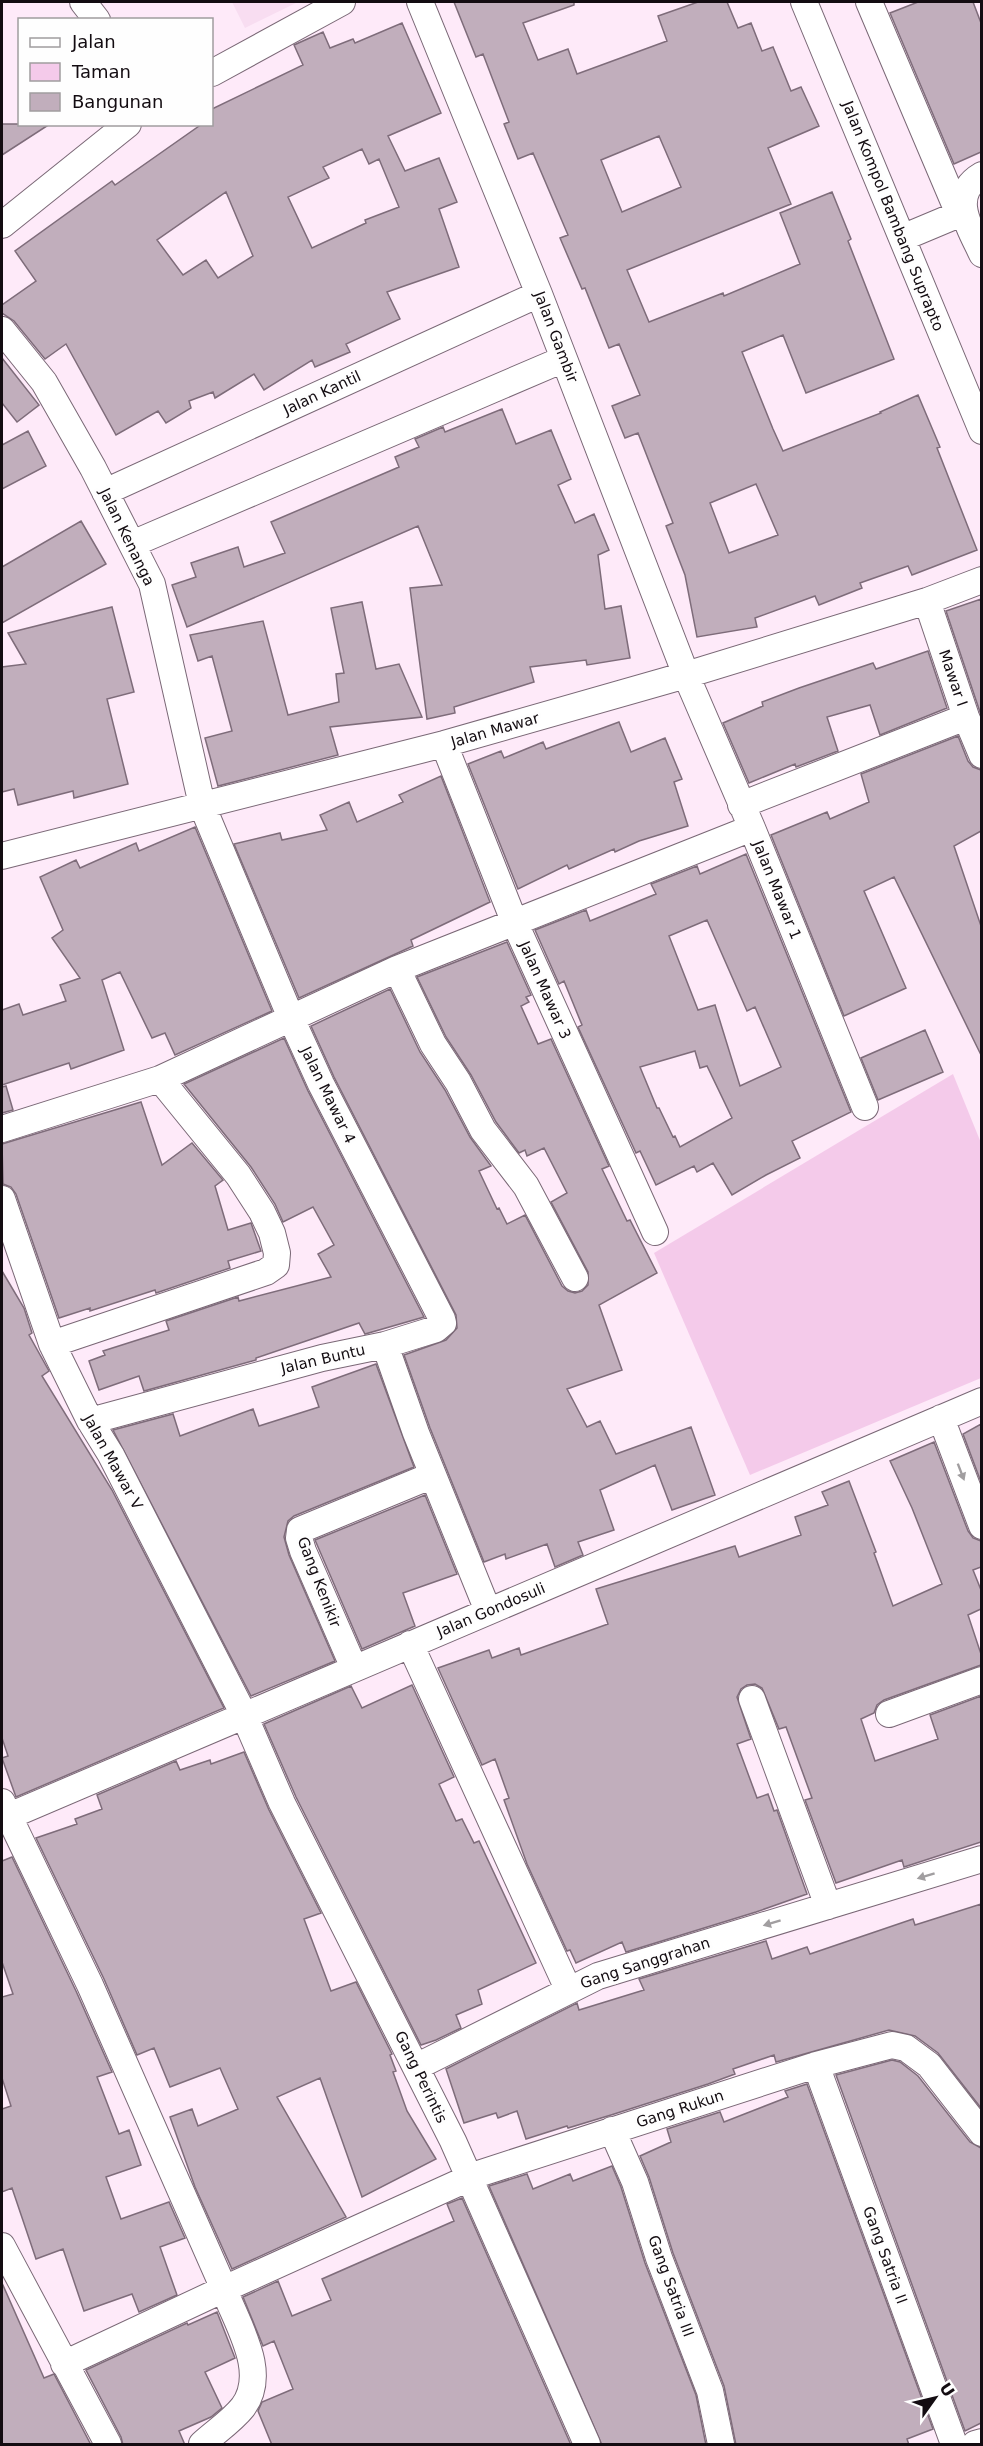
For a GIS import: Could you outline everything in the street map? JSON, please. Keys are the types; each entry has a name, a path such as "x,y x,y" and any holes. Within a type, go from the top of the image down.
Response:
{"street":[{"path":"83,2 95,18"},
{"path":"213,72 342,2"},
{"name":"Jalan Gambir","path":"420,2 539,294 686,675"},
{"name":"Jalan Kompol Bambang Suprapto","path":"804,2 981,431"},
{"path":"869,2 981,254"},
{"path":"2,225 126,126"},
{"path":"961,213 965,192 981,175"},
{"path":"902,238 961,213"},
{"name":"Jalan Kantil","path":"105,492 539,294"},
{"name":"Jalan Kenanga","path":"2,330 44,382 105,492 152,584 202,805"},
{"path":"132,544 564,359"},
{"name":"Jalan Mawar","path":"2,856 444,744 686,675 927,601 981,580"},
{"name":"Mawar I","path":"927,601 981,755"},
{"name":"Jalan Mawar 1","path":"686,675 752,828 865,1107"},
{"path":"741,805 966,717"},
{"name":"Jalan Mawar 3","path":"444,744 514,921 655,1232"},
{"name":"Jalan Mawar 4","path":"202,805 321,1084 442,1319 443,1323 436,1329 385,1345"},
{"path":"2,1130 160,1079 397,969 752,828"},
{"path":"397,969 433,1044 458,1082 483,1130 526,1186 575,1278"},
{"path":"52,1344 266,1272 276,1265 277,1253 272,1233 262,1212 238,1175 160,1079"},
{"name":"Jalan Mawar V","path":"2,1199 52,1344 244,1715"},
{"name":"Jalan Buntu","path":"90,1421 322,1358 385,1345 433,1475 488,1611"},
{"name":"Jalan Gondosuli","path":"4,1812 244,1715 981,1401"},
{"path":"941,1418 981,1526"},
{"name":"Gang Kenikir","path":"354,1668 303,1551 298,1538 300,1530 433,1475"},
{"name":"Gang Sanggrahan","path":"410,1644 568,1989 598,1976 981,1860"},
{"path":"889,1714 981,1680"},
{"path":"752,1700 828,1906"},
{"name":"Gang Perintis","path":"244,1715 282,1803 470,2177 586,2445"},
{"path":"4,1812 90,1985 224,2289 252,2360 255,2375 252,2391 243,2407 202,2445"},
{"path":"416,2067 568,1989"},
{"name":"Gang Rukun","path":"64,2364 470,2177 816,2065 892,2045 906,2048 929,2065 981,2133"},
{"name":"Gang Satria II","path":"816,2065 954,2445"},
{"name":"Gang Satria III","path":"612,2130 635,2182 659,2258 710,2391 721,2445"},
{"path":"2,2246 108,2445"},
{"path":"975,2445 981,2442"}],"shaded area":[{"path":"232,2 298,2 245,28"}],"green space":[{"path":"953,1074 981,1143 981,1378 750,1475 654,1253"}],"building":[{"path":"454,2 574,2 574,5 523,23 538,60 568,49 577,74 667,41 658,16 698,2 727,2 738,28 751,23 762,51 773,47 791,91 801,87 819,126 768,148 791,204 627,270 649,322 723,293 724,296 800,264 780,213 832,192 851,239 848,241 894,359 806,393 783,335 742,352 773,429 783,451 881,413 918,395 940,447 937,448 977,550 912,575 908,566 860,583 862,588 819,605 815,596 755,618 757,627 697,637 685,575 666,526 673,523 638,433 625,438 612,406 640,395 619,344 609,348 585,288 582,289 560,238 568,235 533,153 518,159 504,124 509,122 483,54 476,57","holes":["659,136 681,187 622,212 601,160","756,484 778,535 729,553 710,503"]},
{"path":"918,2 973,2 981,23 981,152 954,164 890,13"},
{"path":"402,23 441,113 388,136 405,171 439,158 457,202 439,209 459,267 387,292 400,319 346,344 350,352 315,367 312,360 264,390 254,374 215,398 213,392 189,401 191,408 166,423 158,411 116,435 66,344 45,359 14,321 2,313 2,305 36,281 15,251 112,181 115,185 199,126 213,126 213,109 303,65 294,45 323,32 330,48 353,39 355,43","holes":["362,149 369,164 379,159 399,207 365,220 366,223 312,248 288,197 329,178 323,167","226,192 253,256 218,278 206,260 183,275 157,240"]},
{"path":"2,124 47,126 2,155"},
{"path":"2,358 39,405 17,422 2,403"},
{"path":"502,409 516,444 551,430 571,479 558,485 575,523 594,514 609,550 598,555 605,609 621,606 630,658 587,665 586,660 530,667 534,682 454,707 455,713 427,719 410,588 442,585 418,526 187,627 172,585 196,577 191,563 238,547 244,567 285,553 271,522 399,467 395,457 419,447 415,439 443,427 445,432"},
{"path":"28,431 46,466 2,489 2,445"},
{"path":"81,521 106,564 2,623 2,567"},
{"path":"981,599 981,715 946,611"},
{"path":"362,602 376,669 399,664 422,717 330,727 338,755 218,786 205,738 232,731 212,656 198,661 190,635 263,621 288,715 339,702 336,674 344,673 331,608"},
{"path":"112,607 134,692 107,699 128,784 74,798 73,791 18,805 14,789 2,792 2,667 26,664 8,633"},
{"path":"928,651 947,708 880,735 870,705 827,717 838,751 796,767 795,764 749,783 723,723 763,706 762,702 799,688 873,663 876,669"},
{"path":"619,722 631,752 665,738 682,779 674,782 688,826 639,841 615,852 614,849 569,869 567,865 518,889 468,764 501,751 504,758 543,742 546,749"},
{"path":"958,736 968,761 973,767 981,770 981,831 954,846 981,926 981,1055 894,877 864,891 906,988 844,1016 771,835 827,812 830,819 869,802 861,774"},
{"path":"441,776 490,902 411,940 413,946 299,998 234,844 280,833 282,840 327,830 320,815 349,802 357,822 403,802 399,795"},
{"path":"195,827 272,1011 175,1055 165,1033 152,1038 120,972 102,980 124,1050 71,1069 69,1063 2,1085 2,1010 19,1004 23,1015 66,1001 60,985 80,978 52,938 63,930 40,877 76,860 80,868 136,843 139,851"},
{"path":"746,854 851,1112 792,1141 800,1158 732,1195 713,1163 697,1172 694,1166 656,1185 640,1151 636,1153 578,1027 582,1025 564,981 559,984 535,930 586,910 590,921 656,894 651,884 697,866 700,874","holes":["707,920 747,1011 755,1007 781,1067 740,1086 715,1005 698,1010 669,936","695,1051 700,1068 707,1066 732,1118 680,1147 657,1108 640,1067"]},
{"path":"507,942 531,995 526,997 529,1002 521,1006 538,1044 551,1039 609,1166 602,1169 627,1221 630,1220 657,1273 599,1305 622,1370 567,1389 587,1427 600,1421 616,1454 691,1427 715,1495 672,1510 655,1465 600,1490 614,1530 578,1542 583,1555 555,1567 547,1544 506,1559 505,1554 484,1562 430,1428 404,1355 446,1340 457,1328 456,1315 334,1077 311,1026 390,989 420,1052 445,1090 470,1137 491,1166 479,1171 497,1209 499,1208 507,1224 525,1215 562,1286 575,1293 582,1291 588,1285 588,1272 551,1202 567,1193 544,1148 527,1156 525,1150 519,1153 496,1122 471,1075 446,1037 417,977"},
{"path":"925,1030 943,1072 878,1100 861,1058"},
{"path":"284,1038 308,1091 424,1317 365,1334 359,1323 256,1358 256,1360 144,1391 139,1376 99,1390 89,1361 105,1355 103,1351 169,1330 166,1321 238,1297 239,1301 331,1277 318,1254 334,1245 313,1207 283,1222 275,1204 251,1167 184,1084"},
{"path":"6,1086 13,1110 2,1113 2,1087"},
{"path":"141,1102 162,1165 192,1143 223,1180 215,1186 228,1230 251,1223 261,1251 228,1261 230,1268 156,1293 155,1290 90,1311 90,1308 59,1318 16,1194 11,1187 3,1184 2,1144"},
{"path":"2,1271 24,1308 32,1333 29,1335 49,1371 42,1376 112,1490 224,1708 16,1797 2,1758 8,1756 2,1738"},
{"path":"376,1364 414,1467 294,1516 288,1521 284,1537 289,1555 335,1661 251,1696 113,1430 173,1414 180,1436 253,1409 259,1426 319,1407 312,1387"},
{"path":"981,1424 981,1482 963,1434"},
{"path":"934,1442 968,1531 973,1538 981,1541 981,1567 973,1570 981,1590 981,1609 968,1615 981,1654 981,1665 884,1700 877,1705 874,1713 861,1719 875,1761 938,1739 930,1715 981,1696 981,1842 904,1867 902,1860 836,1883 805,1800 812,1798 786,1727 779,1729 762,1688 755,1684 747,1685 741,1689 737,1697 751,1739 737,1744 757,1798 768,1794 774,1811 777,1810 807,1894 626,1952 622,1942 576,1963 570,1950 567,1951 527,1864 504,1800 509,1798 495,1759 482,1765 438,1668 489,1650 492,1658 519,1648 521,1655 608,1624 596,1589 735,1546 739,1557 801,1535 795,1517 828,1505 822,1492 849,1481 876,1552 874,1553 893,1606 942,1584 912,1508 890,1461"},
{"path":"425,1495 457,1574 403,1593 415,1626 362,1649 315,1540"},
{"path":"412,1685 454,1777 439,1784 456,1821 462,1819 474,1843 479,1841 536,1963 478,1990 482,2004 456,2015 461,2028 421,2045 296,1797 264,1724 351,1686 362,1708"},
{"path":"244,1752 269,1810 321,1913 304,1919 331,1991 356,1982 392,2054 390,2055 396,2071 393,2072 407,2111 436,2159 362,2197 320,2078 277,2097 346,2217 232,2269 195,2187 170,2117 192,2109 198,2126 238,2109 220,2068 170,2087 154,2048 137,2055 104,1979 36,1838 77,1824 75,1819 102,1809 97,1795 176,1761 180,1770 210,1760 211,1764"},
{"path":"12,1857 112,2072 97,2077 119,2134 129,2130 141,2165 106,2177 121,2219 169,2202 185,2238 160,2247 177,2295 139,2312 132,2294 84,2311 63,2249 36,2259 12,2188 2,2192 2,2109 11,2106 2,2078 2,1997 13,1994 2,1962 2,1861"},
{"path":"981,1904 981,2108 938,2053 915,2036 889,2030 776,2062 774,2055 733,2069 735,2074 708,2084 526,2139 517,2111 498,2118 496,2113 464,2123 446,2069 577,2003 579,2010 644,1990 639,1979 766,1941 772,1959 807,1947 810,1954 913,1919 915,1925"},
{"path":"892,2060 900,2062 918,2076 970,2142 981,2148 981,2423 965,2431 836,2075"},
{"path":"807,2084 933,2429 907,2439 909,2445 736,2445 724,2386 673,2253 640,2156 671,2142 667,2129 720,2112 724,2122 788,2097 785,2091"},
{"path":"612,2166 645,2263 696,2395 706,2445 602,2445 489,2186 527,2174 533,2189 570,2174 573,2181"},
{"path":"462,2198 571,2445 272,2445 258,2411 262,2402 293,2389 274,2341 263,2346 243,2297 278,2281 292,2316 331,2300 322,2279 454,2221 447,2204"},
{"path":"2,2283 44,2378 54,2374 91,2445 2,2445"},
{"path":"217,2312 235,2358 205,2372 222,2408 211,2417 179,2431 185,2445 123,2445 86,2370 187,2323 188,2325"}]}
